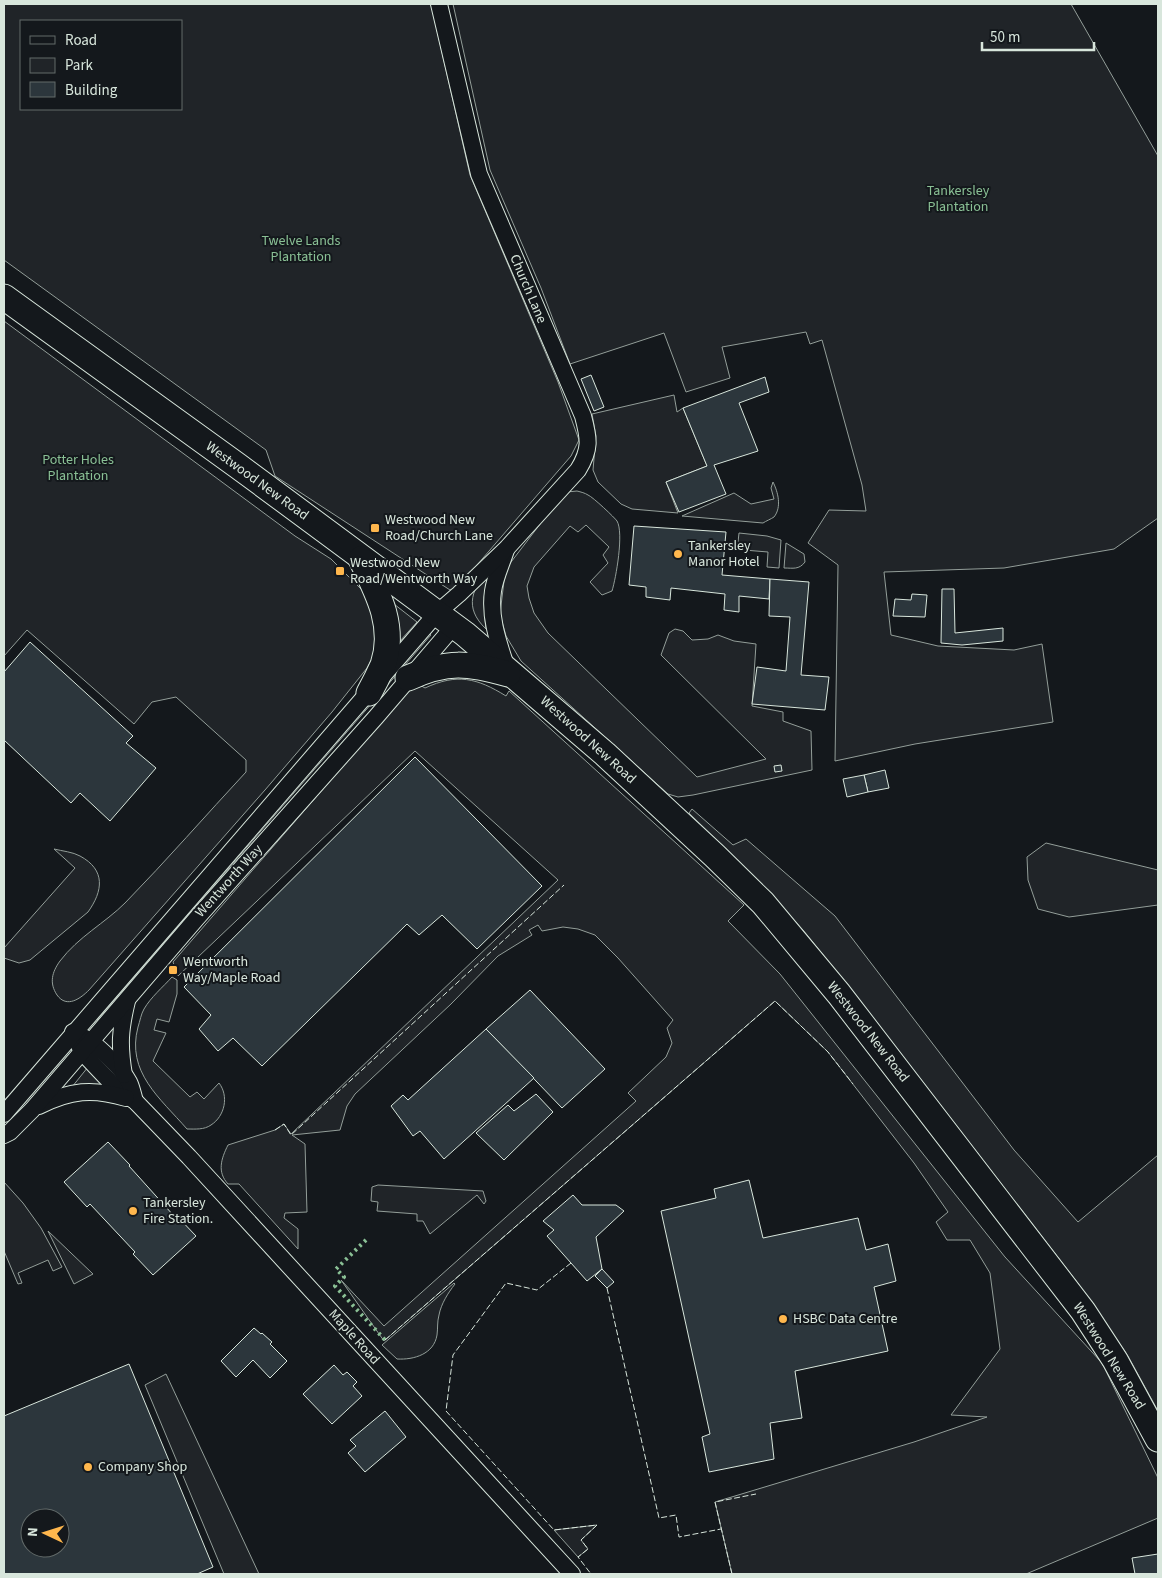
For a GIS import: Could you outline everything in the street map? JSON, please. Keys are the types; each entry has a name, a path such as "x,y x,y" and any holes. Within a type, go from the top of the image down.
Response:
{"highway":[{"name":"Westwood New Road","path":"4,297 360,556 511,672 605,754 757,896 839,994 1083,1311 1116,1360 1158,1440"},
{"path":"360,556 382,604 388,636 382,666 369,693"},
{"path":"408,678 437,667 463,664 511,672"}],"street":[{"name":"Church Lane","path":"439,4 479,174 583,416 588,435 588,451 578,470 507,548 459,594 445,620"},
{"name":"Church Lane","path":"507,548 496,578 492,604 497,635 511,672"},
{"name":"Wentworth Way","path":"4,1135 10,1132 32,1110 129,996 376,718 408,678 445,620"},
{"name":"Wentworth Way","path":"4,1114 73,1032 369,693 445,620"},
{"path":"124,1075 120,1034 129,996"},
{"name":"Maple Road","path":"73,1032 87,1046 124,1075 129,1082 135,1101"},
{"name":"Maple Road","path":"87,1046 118,1090 135,1101 572,1574"},
{"path":"32,1110 65,1094 81,1091 98,1092 135,1101"}],"green space":[{"name":"Twelve Lands Plantation","path":"4,4 431,4 470,175 558,382 579,440 571,456 458,587 450,590 275,476 266,450 4,260"},
{"name":"Tankersley Plantation","path":"453,4 1071,4 1158,156 1158,518 1114,549 1004,568 884,572 891,635 938,646 1014,650 1042,644 1053,722 915,744 835,761 838,565 808,543 829,510 866,511 862,485 822,340 810,344 806,332 722,347 730,378 686,392 664,333 570,364 541,288 490,170"},
{"name":"Potter Holes Plantation","path":"4,321 295,536 331,559 363,591 376,624 377,642 373,657 367,668 332,712 89,990 78,999 69,1002 57,995 52,982 53,973 60,961 83,937 125,903 156,870 246,772 246,760 176,697 152,702 134,724 27,630 4,656"},
{"path":"674,395 677,412 683,408 707,466 666,482 678,513 632,509 621,504 598,482 593,470 596,436 592,414"},
{"path":"773,482 778,495 778,509 774,517 763,523 682,516 734,493 751,504 774,499 771,488"},
{"path":"577,491 591,497 617,521 620,545 612,591 602,595 590,582 608,563 603,555 609,547 586,525 578,532 570,526 534,567 527,586 534,613 548,633 697,777 766,759 661,655 669,633 675,629 683,631 692,640 708,639 718,635 734,641 756,644 752,706 783,712 783,721 811,731 812,770 693,795 678,797 668,794 521,661 506,636 500,614 508,566 557,502 567,492"},
{"path":"739,533 767,536 781,540 779,568 767,567 768,552 744,550 745,544 738,542"},
{"path":"786,543 804,554 805,562 796,568 784,568"},
{"path":"491,567 485,598 486,629 474,613 472,605 479,582"},
{"path":"385,597 417,622 391,651"},
{"path":"428,633 431,635 97,1020 94,1017"},
{"path":"408,678 425,688 436,683 457,679 486,685 506,696 509,691 744,905 728,921 780,974 1005,1257 1102,1363 1158,1478 1158,1518 1026,1574 732,1574 715,1502 914,1442 987,1417 951,1415 1000,1349 990,1273 970,1240 947,1240 936,1222 948,1212 914,1163 828,1052 775,1001 384,1341 341,1280 384,1326 636,1101 628,1093 666,1057 672,1043 667,1028 673,1020 595,935 578,929 563,927 542,931 538,925 529,930 532,935 498,956 451,1004 355,1094 347,1106 340,1130 292,1135 305,1144 307,1212 285,1213 284,1218 298,1229 298,1249 239,1184 228,1184 222,1175 221,1165 228,1145 275,1130 284,1124 291,1134 558,880 415,751 178,976 173,962 382,721"},
{"path":"692,809 733,845 746,839 835,916 1014,1150 1078,1222 1158,1155 1158,1411 1128,1356 1077,1282 857,997 803,930 748,871 689,813"},
{"path":"1046,843 1158,870 1158,905 1069,917 1038,909 1028,880 1027,857"},
{"path":"54,849 77,855 94,868 98,874 99,881 97,896 88,912 30,960 19,963 4,958 4,948 75,868"},
{"path":"172,977 177,980 177,994 169,1022 157,1019 154,1030 166,1033 153,1061 190,1097 197,1092 204,1099 219,1083 224,1094 224,1105 220,1116 208,1127 187,1129 156,1095 141,1071 137,1058 138,1027 143,1011"},
{"path":"88,1067 107,1087 72,1087"},
{"path":"4,1182 23,1203 41,1228 62,1267 53,1271 48,1260 18,1273 22,1283 18,1284 4,1251"},
{"path":"378,1185 483,1191 486,1201 484,1204 477,1195 430,1234 423,1221 417,1221 417,1214 377,1211 378,1202 371,1201 372,1187"},
{"path":"48,1231 93,1274 74,1284"},
{"path":"454,1283 440,1311 435,1342 428,1351 416,1357 397,1359 382,1345"},
{"path":"166,1374 259,1574 224,1574 145,1385"},
{"path":"597,1525 581,1540 588,1549 578,1557 554,1530"}],"building":[{"path":"591,375 604,407 594,411 581,379"},
{"path":"765,377 769,392 739,403 758,451 714,465 726,494 679,512 666,482 707,466 683,408"},
{"name":"Tankersley Manor Hotel","path":"634,526 726,532 722,575 770,579 769,599 739,596 739,612 724,610 725,594 671,588 670,600 646,597 646,587 629,585"},
{"path":"770,579 809,582 801,675 829,677 825,710 752,704 757,667 786,671 790,617 769,616"},
{"path":"942,589 954,589 955,633 1003,628 1003,641 962,645 941,643"},
{"path":"912,594 927,595 925,617 893,616 895,599 911,600"},
{"path":"30,642 133,736 126,743 156,768 110,821 80,793 71,803 4,740 4,672"},
{"path":"415,757 542,886 477,949 442,915 419,935 407,924 262,1066 233,1038 218,1051 199,1029 211,1015 184,987"},
{"path":"781,765 782,771 775,772 774,766"},
{"path":"885,770 889,788 868,792 864,775"},
{"path":"864,775 868,792 847,797 843,779"},
{"path":"530,990 605,1069 562,1108 486,1029"},
{"path":"486,1029 534,1078 444,1159 420,1131 413,1136 391,1106 403,1095 408,1100"},
{"path":"536,1094 553,1112 504,1160 476,1133 508,1105 514,1111"},
{"name":"Tankersley Fire Station.","path":"108,1142 174,1216 176,1215 196,1236 153,1275 133,1254 135,1252 90,1204 87,1207 64,1182"},
{"name":"HSBC Data Centre","path":"749,1180 763,1238 858,1218 866,1250 888,1244 896,1281 874,1287 888,1351 795,1371 802,1418 770,1423 774,1459 709,1472 702,1437 710,1434 661,1211 716,1198 714,1189"},
{"path":"573,1195 582,1205 616,1205 624,1211 596,1237 602,1269 587,1281 547,1236 554,1230 543,1221"},
{"path":"602,1269 614,1282 607,1288 595,1276"},
{"path":"254,1328 272,1342 270,1344 287,1361 270,1378 253,1360 236,1377 221,1361"},
{"name":"Company Shop","path":"129,1364 213,1567 197,1574 4,1574 4,1416"},
{"path":"334,1365 343,1375 347,1372 357,1382 353,1386 362,1396 332,1424 303,1394"},
{"path":"385,1411 406,1437 365,1472 348,1453 356,1446 350,1440"},
{"path":"1158,1554 1158,1574 1135,1574 1132,1558"}],"hedge":[{"path":"366,1240 336,1269 344,1277 335,1286 385,1340"}],"fence":[{"path":"275,1130 284,1124 291,1135 564,885"},
{"path":"385,1340 775,1001 828,1052 853,1084"},
{"path":"571,1263 537,1290 506,1283 453,1355 446,1411 554,1530 597,1525 581,1540 588,1549 578,1557 591,1574"},
{"path":"607,1288 659,1518 676,1515 679,1537 721,1529"},
{"path":"732,1574 715,1502 756,1494"}],"place":[{"name":"Westwood New Road/Church Lane","path":"375,528"},
{"name":"Tankersley Manor Hotel","path":"678,554"},
{"name":"Westwood New Road/Wentworth Way","path":"340,571"},
{"name":"Wentworth Way/Maple Road","path":"173,970"},
{"name":"Tankersley Fire Station.","path":"133,1211"},
{"name":"HSBC Data Centre","path":"783,1319"},
{"name":"Company Shop","path":"88,1467"}]}
